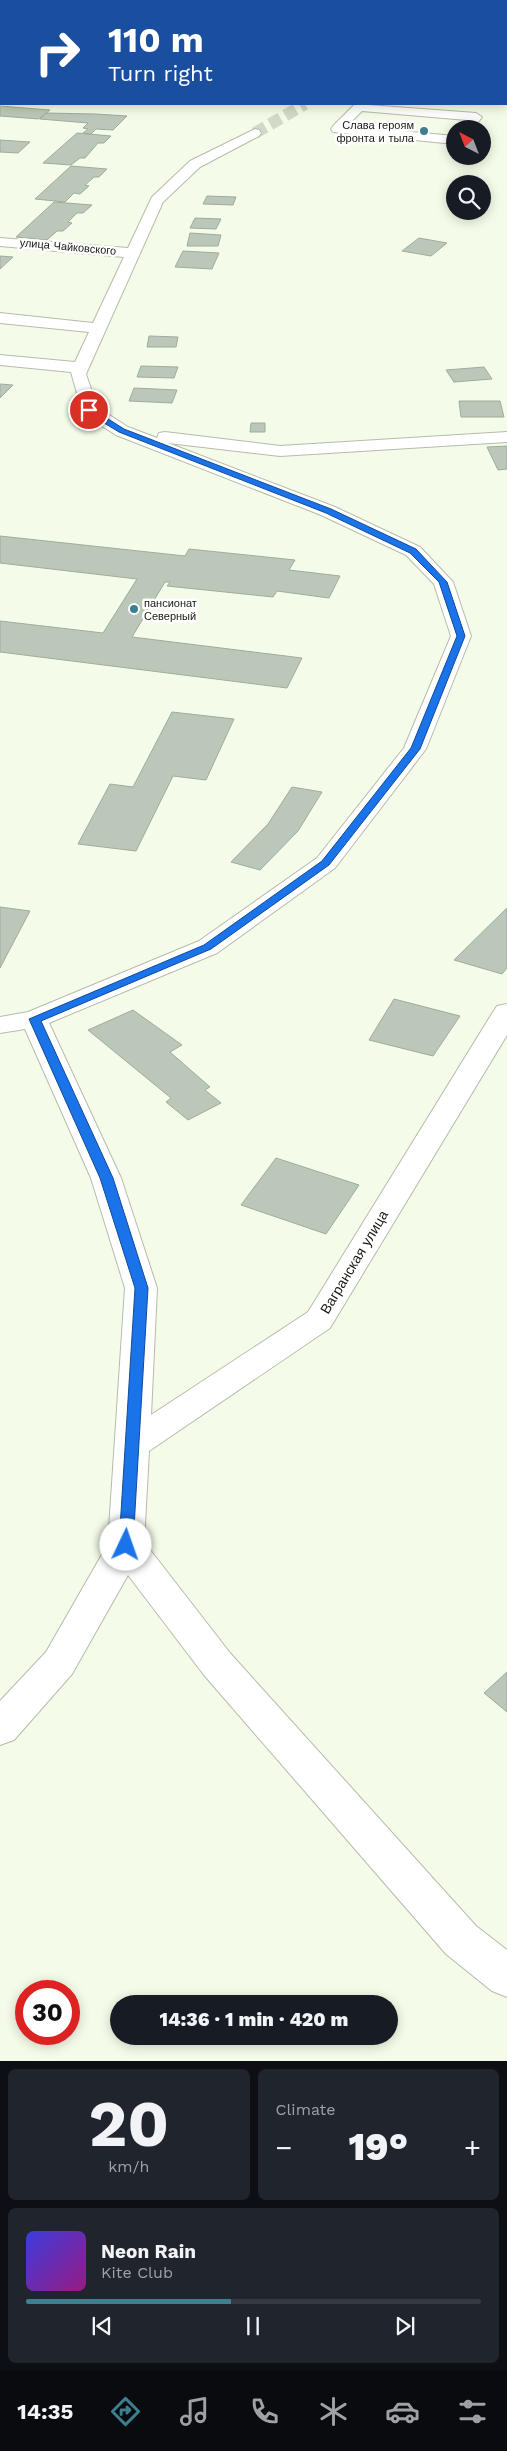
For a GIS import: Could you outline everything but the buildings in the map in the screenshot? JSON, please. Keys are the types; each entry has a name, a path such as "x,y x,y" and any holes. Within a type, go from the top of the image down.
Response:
{"street":[{"path":"446,139 337,129 359,107 476,117 474,120"},
{"path":"0,1025 34,1019 208,947 326,863 415,749 461,636 443,582 413,551 328,511 122,431 89,410 78,374 157,200 195,164 255,133"},
{"name":"улица Чайковского","path":"1,242 133,252"},
{"path":"0,318 99,328"},
{"path":"0,360 81,368"},
{"path":"122,431 280,451 507,437"},
{"name":"Вагранская улица","path":"131,1445 319,1320 507,1012"},
{"path":"0,1728 59,1663 126,1545 142,1288 106,1178 34,1019"},
{"path":"126,1545 217,1664 460,1940 507,1976"}],"tunnel":[{"path":"255,133 303,105"}],"place":[{"name":"Слава героям фронта и тыла","path":"424,131"},
{"name":"пансионат Северный","path":"134,609"}],"route":[{"path":"89,410 122,431 328,511 413,551 443,582 461,636 415,749 326,863 208,947 34,1019 106,1178 142,1288 126,1545"}]}
